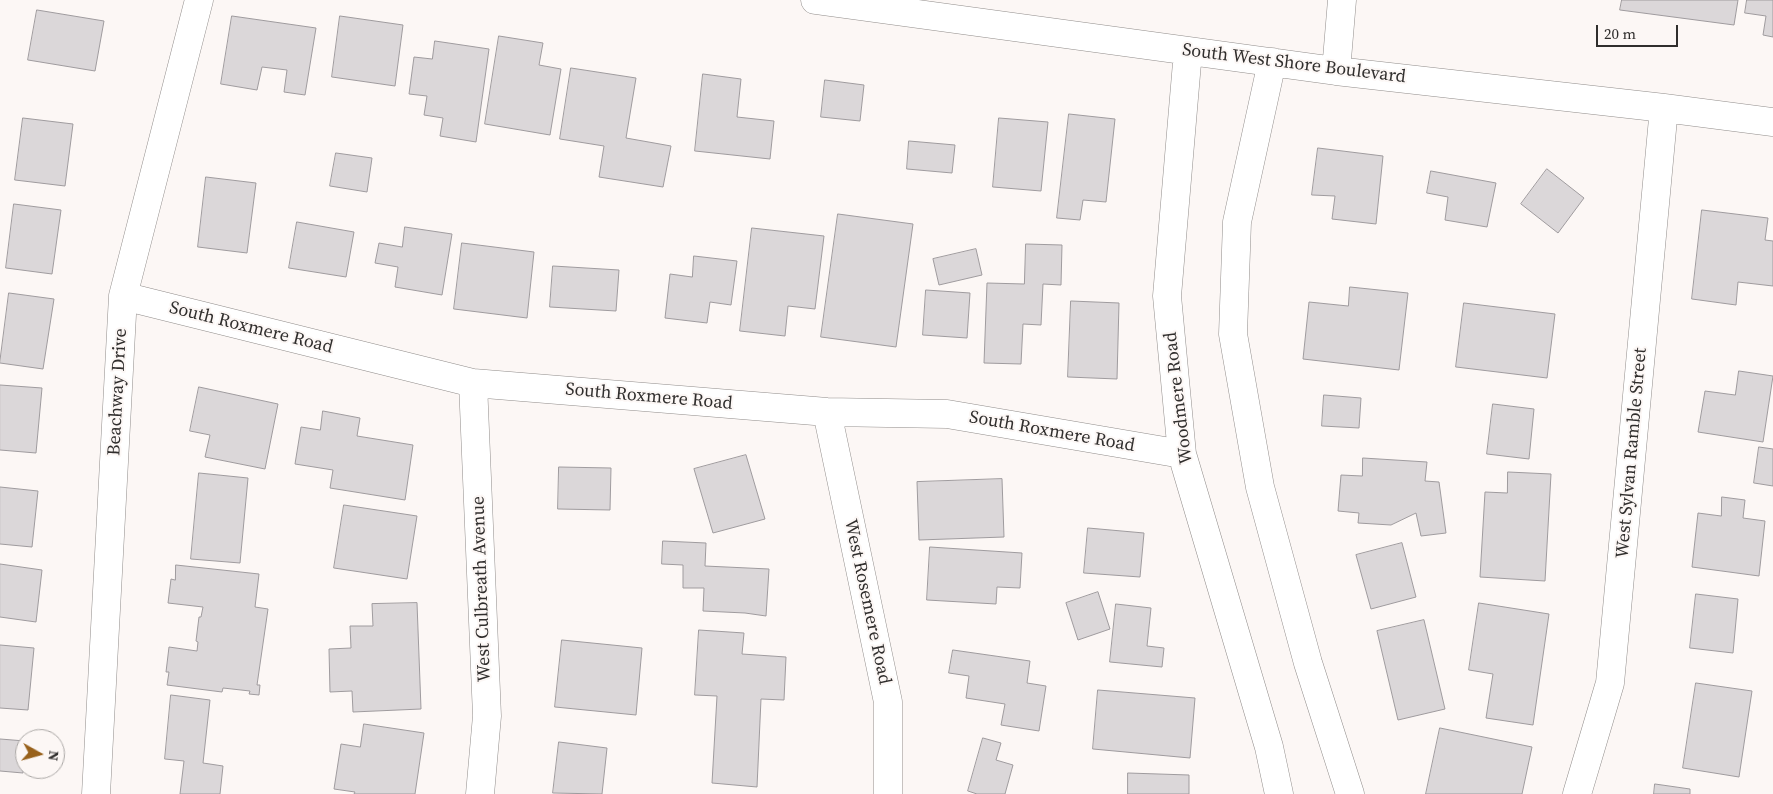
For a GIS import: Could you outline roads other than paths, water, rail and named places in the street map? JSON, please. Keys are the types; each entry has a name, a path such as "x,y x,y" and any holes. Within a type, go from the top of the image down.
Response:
{"street":[{"name":"Beachway Drive","path":"96,794 123,296 199,0"},
{"name":"South West Shore Boulevard","path":"815,0 1336,71 1773,122"},
{"path":"1336,71 1342,0"},
{"name":"Woodmere Road","path":"1188,51 1167,296 1182,454 1269,747 1279,794"},
{"path":"1272,62 1237,222 1233,334 1260,487 1308,664 1350,794"},
{"name":"West Sylvan Ramble Street","path":"1577,794 1610,683 1664,108"},
{"name":"South Roxmere Road","path":"123,296 473,383 826,412 947,414 1182,454"},
{"name":"West Culbreath Avenue","path":"473,383 487,716 480,794"},
{"name":"West Rosemere Road","path":"826,412 888,702 888,794"}]}
